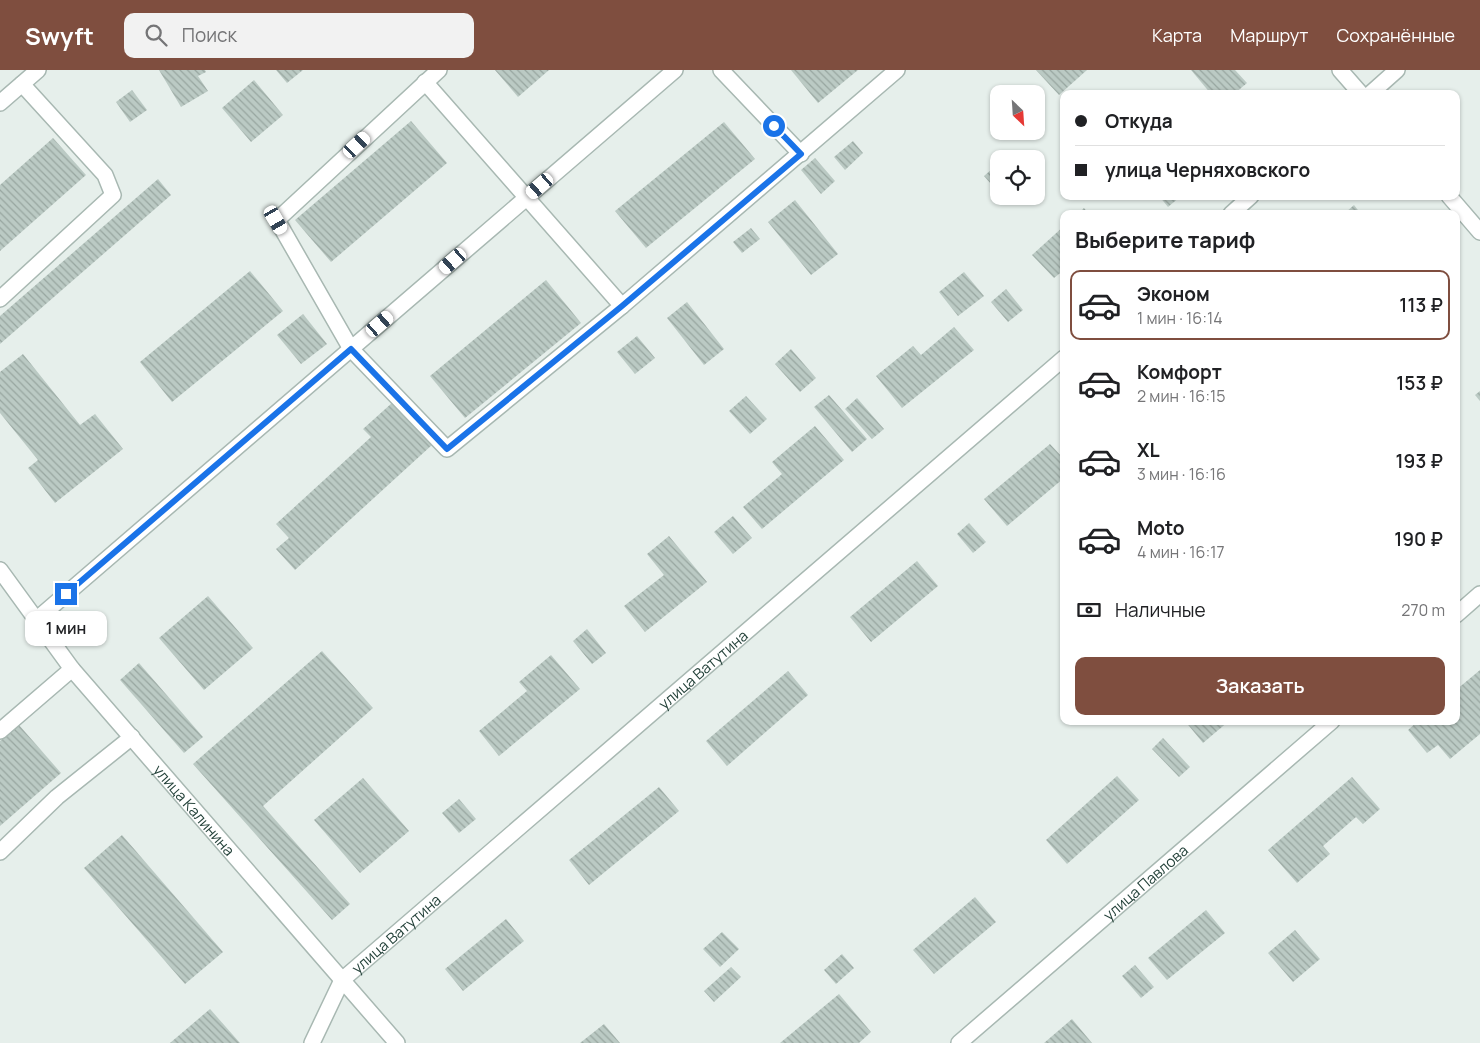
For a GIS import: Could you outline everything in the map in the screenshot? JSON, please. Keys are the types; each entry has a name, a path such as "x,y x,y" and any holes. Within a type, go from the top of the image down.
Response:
{"street":[{"path":"0,103 38,70"},
{"path":"438,70 276,220 351,349 447,449 622,306 897,70"},
{"path":"36,620 675,70"},
{"path":"721,70 801,154"},
{"path":"1340,70 1358,90"},
{"path":"1375,90 1398,70"},
{"path":"425,82 622,306"},
{"path":"0,299 113,195 105,175 22,84"},
{"path":"1235,210 1246,200"},
{"path":"1452,200 1480,232"},
{"name":"улица Ватутина","path":"342,980 1060,361"},
{"name":"улица Калинина","path":"0,570 72,669 397,1043"},
{"path":"1460,612 1480,594"},
{"path":"0,732 72,669"},
{"name":"улица Павлова","path":"959,1043 1327,725"},
{"path":"0,852 57,797 132,737"},
{"path":"312,1043 342,980"}],"building":[{"path":"159,70 205,70 206,72 198,76 208,91 181,107"},
{"path":"276,70 303,70 287,83"},
{"path":"495,70 549,70 518,97"},
{"path":"791,70 858,70 818,103"},
{"path":"1036,70 1087,70 1065,90 1060,90 1059,95"},
{"path":"1191,70 1235,70 1247,83 1239,90 1208,90"},
{"path":"254,80 283,115 251,142 222,108"},
{"path":"132,90 147,110 130,122 116,102"},
{"path":"411,121 447,163 331,262 295,220"},
{"path":"724,122 755,159 646,248 615,211"},
{"path":"53,138 86,175 0,251 0,185"},
{"path":"853,141 863,153 845,170 834,157"},
{"path":"815,158 835,181 821,194 801,170"},
{"path":"990,171 990,183 984,176"},
{"path":"158,179 171,195 0,344 0,316"},
{"path":"795,200 838,254 811,275 768,222"},
{"path":"1162,200 1176,200 1168,207"},
{"path":"1354,205 1358,210 1348,210"},
{"path":"751,228 760,239 742,253 733,242"},
{"path":"1060,230 1060,273 1054,278 1032,255"},
{"path":"250,271 283,311 172,402 140,362"},
{"path":"964,272 984,296 958,316 939,292"},
{"path":"546,280 581,323 465,418 430,376"},
{"path":"1006,289 1023,310 1008,322 991,302"},
{"path":"687,302 724,349 704,365 667,318"},
{"path":"303,314 327,344 301,364 277,335"},
{"path":"954,327 974,350 902,408 876,376 913,346 921,355"},
{"path":"637,336 655,358 635,374 617,352"},
{"path":"791,349 816,378 800,392 775,364"},
{"path":"23,354 80,425 95,414 123,449 55,503 28,468 38,460 0,413 0,372"},
{"path":"1480,391 1480,401 1475,395"},
{"path":"829,395 867,439 852,452 814,407"},
{"path":"746,396 767,419 750,434 729,411"},
{"path":"857,398 884,429 872,439 845,409"},
{"path":"393,402 432,445 295,570 276,549 289,538 276,524 371,437 363,429"},
{"path":"815,426 844,460 762,529 743,507 782,474 772,462"},
{"path":"1050,444 1060,455 1060,481 1007,526 984,499"},
{"path":"733,516 752,538 733,554 714,532"},
{"path":"969,523 986,542 973,553 957,534"},
{"path":"669,536 707,582 645,632 624,606 664,575 647,554"},
{"path":"917,561 938,586 871,642 850,617"},
{"path":"208,596 253,648 204,690 159,638"},
{"path":"587,629 606,653 592,664 573,641"},
{"path":"322,651 373,708 263,806 350,904 332,920 193,764"},
{"path":"551,655 580,689 499,756 479,731 527,691 519,682"},
{"path":"139,663 203,737 184,753 120,680"},
{"path":"1480,670 1480,734 1450,759 1438,745 1427,753 1408,730 1414,725 1460,725 1460,687"},
{"path":"788,671 808,695 727,766 706,741"},
{"path":"19,725 61,773 0,826 0,741"},
{"path":"1188,725 1224,725 1203,743"},
{"path":"1163,738 1190,767 1179,777 1152,749"},
{"path":"1117,776 1139,800 1067,864 1046,840"},
{"path":"1352,777 1380,809 1363,824 1356,817 1323,846 1330,854 1297,883 1268,850"},
{"path":"363,778 409,831 360,873 314,820"},
{"path":"659,787 679,811 589,885 569,860"},
{"path":"459,799 476,819 459,833 442,813"},
{"path":"122,835 223,952 185,984 84,868"},
{"path":"975,897 996,922 934,974 913,950"},
{"path":"1206,910 1225,933 1167,980 1148,958"},
{"path":"506,919 524,941 463,991 445,969"},
{"path":"1295,930 1320,959 1293,982 1268,953"},
{"path":"722,932 739,949 720,967 703,949"},
{"path":"842,954 854,968 836,984 824,970"},
{"path":"1135,965 1154,987 1141,998 1122,976"},
{"path":"731,967 741,977 714,1002 704,991"},
{"path":"839,994 871,1032 859,1043 780,1043"},
{"path":"210,1009 240,1043 170,1043"},
{"path":"1072,1019 1092,1043 1044,1043"},
{"path":"604,1024 620,1043 580,1043"}],"route":[{"path":"66,594 351,349 447,449 622,306 801,154 774,126"}]}
